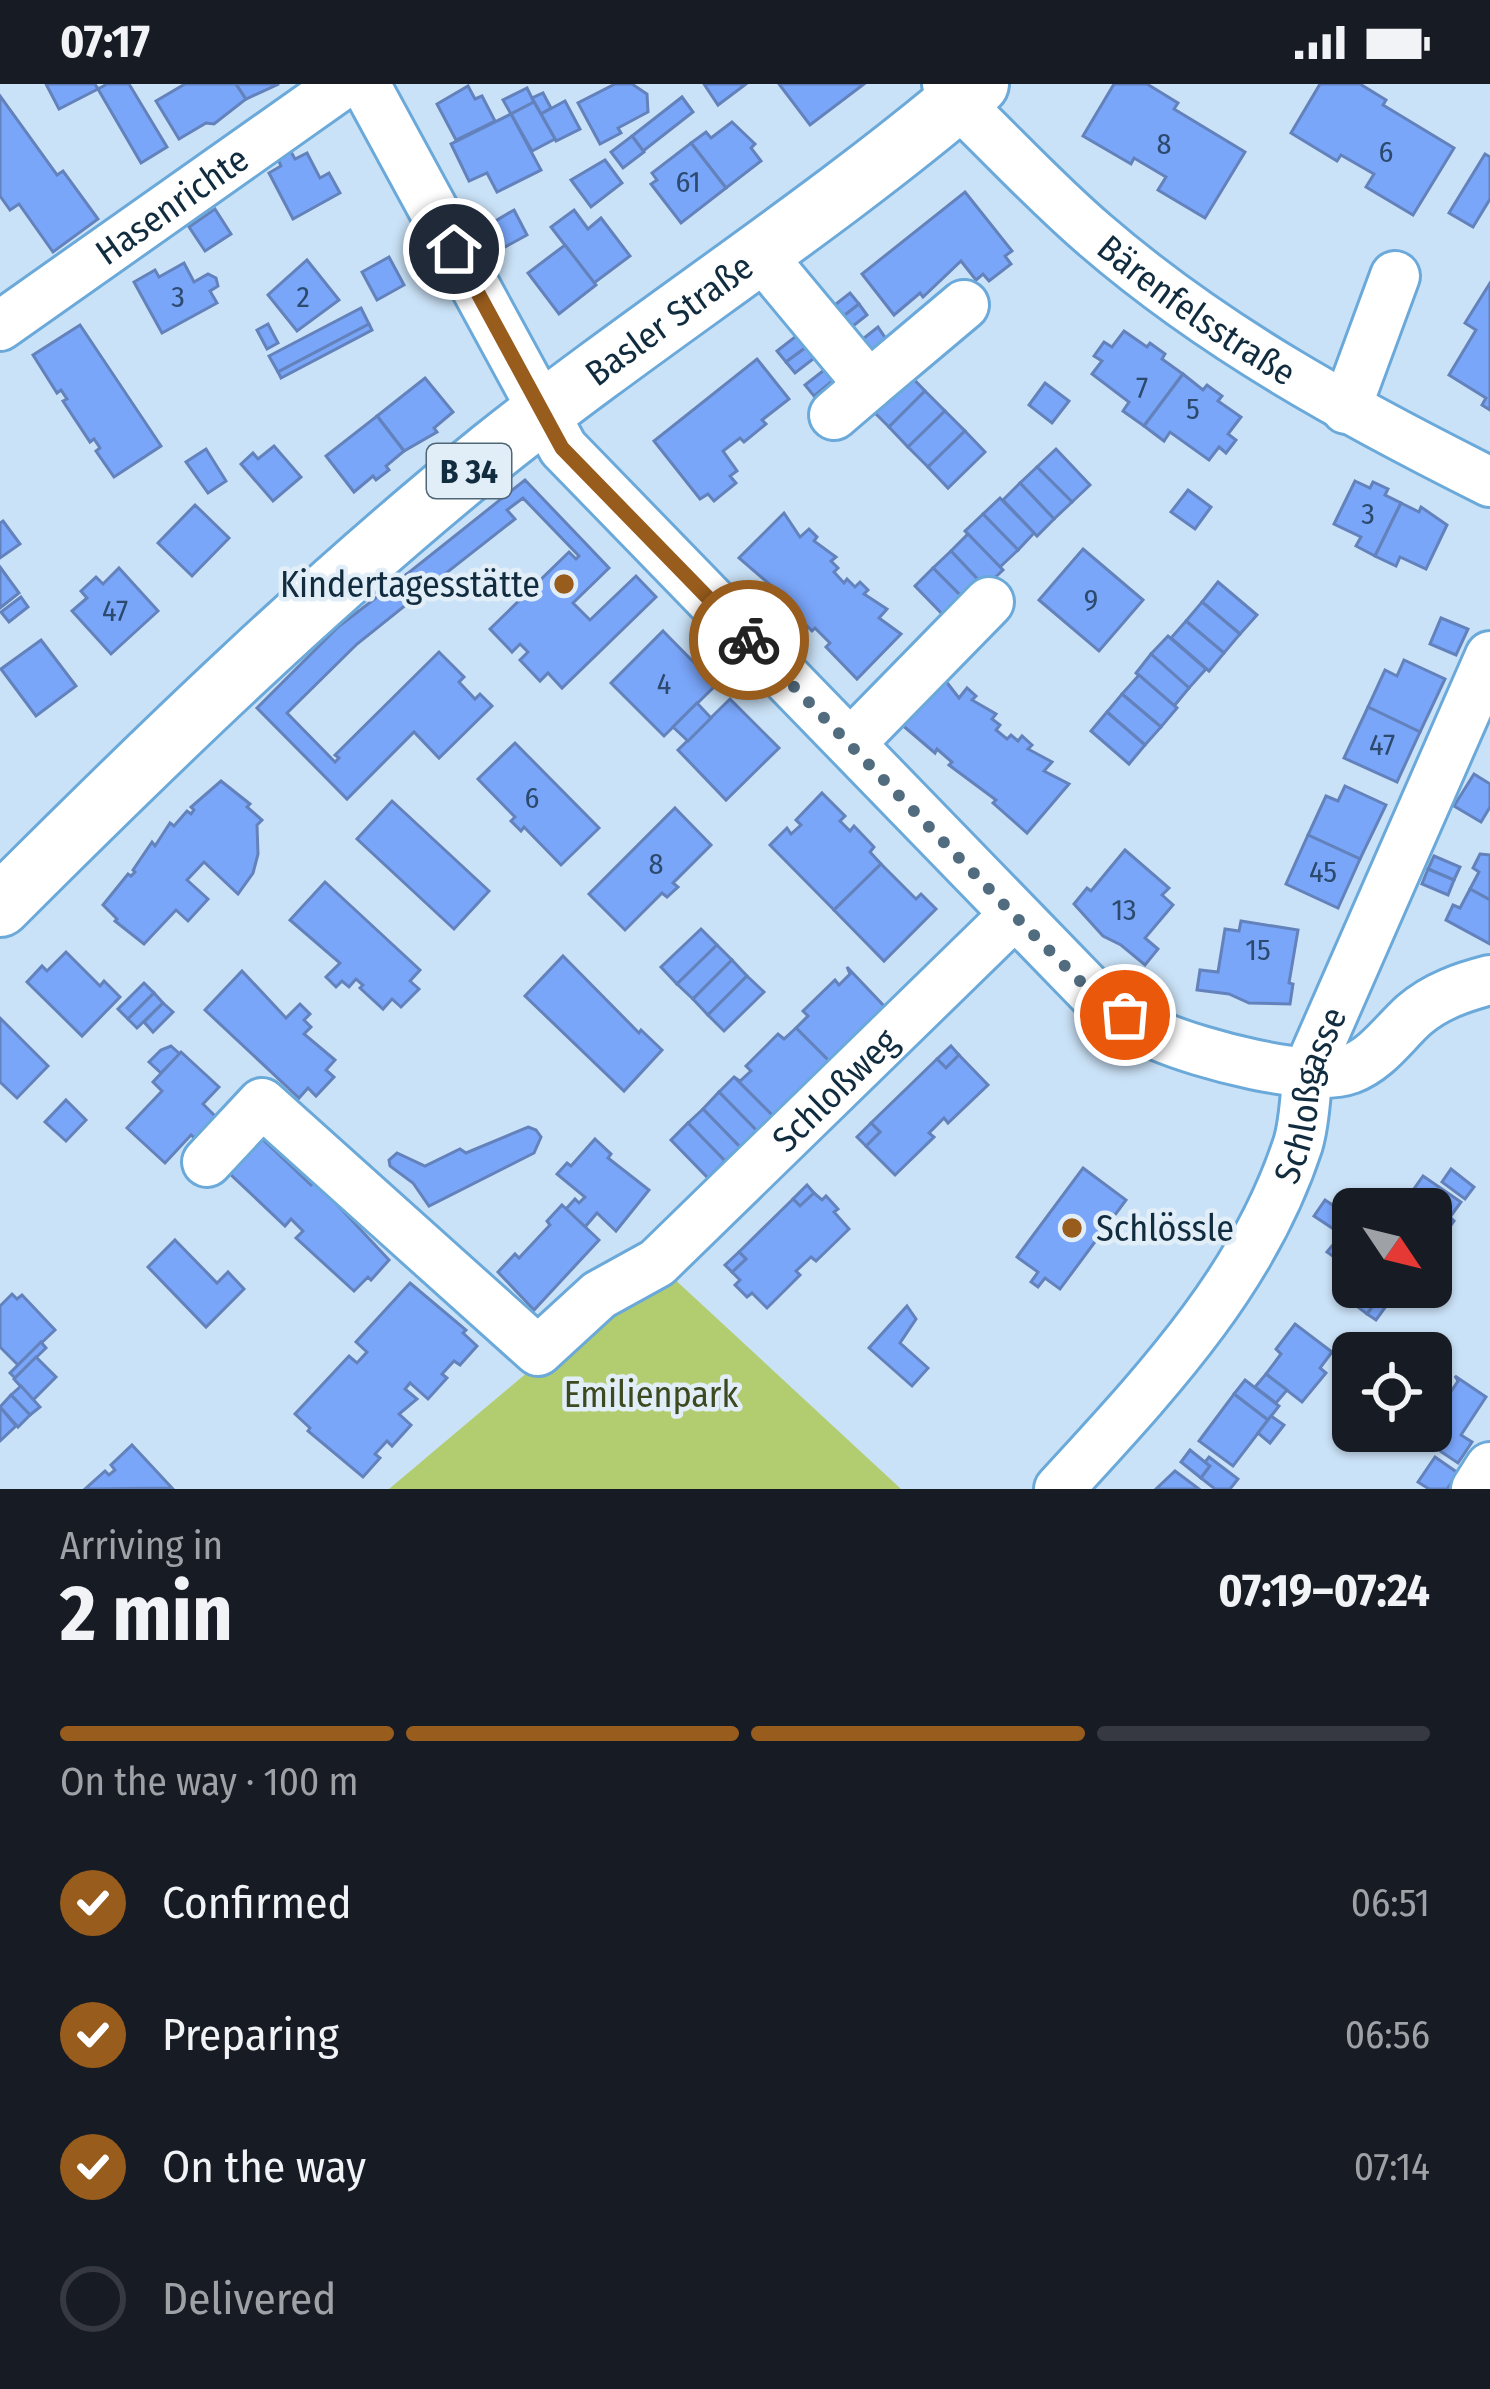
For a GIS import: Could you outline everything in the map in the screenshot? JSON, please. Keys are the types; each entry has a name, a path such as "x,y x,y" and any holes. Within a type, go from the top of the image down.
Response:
{"main road":[{"name":"Basler Straße","path":"0,906 157,749 378,545 760,254 960,90"}],"street":[{"name":"Hasenrichte","path":"0,326 343,84"},
{"path":"365,84 562,448 1095,996 1154,1034 1225,1059 1308,1071 1348,1070 1383,1048 1417,1013 1455,989 1490,980"},
{"name":"Bärenfelsstraße","path":"960,90 1095,235 1146,275 1265,361 1346,409 1490,482"},
{"path":"760,254 851,400 964,304"},
{"path":"1346,409 1395,276"},
{"path":"850,742 988,602"},
{"name":"Schloßgasse","path":"1059,1489 1180,1356 1228,1288 1272,1211 1299,1139 1308,1071 1490,656"},
{"name":"Schloßweg","path":"207,1162 262,1103 538,1351 599,1295 656,1263 1014,915"},
{"path":"1476,1489 1490,1467"}],"green space":[{"name":"Emilienpark","path":"657,1263 901,1489 389,1489"}],"building":[{"path":"46,84 95,84 98,89 59,109"},
{"path":"129,84 167,147 141,163 98,89"},
{"path":"185,84 236,84 246,99 214,124 206,123 179,139 156,101"},
{"path":"236,84 279,84 246,99"},
{"path":"615,84 632,84 647,94 648,112 600,144 578,103"},
{"path":"704,84 746,84 718,105"},
{"path":"779,84 864,84 810,125"},
{"path":"1114,84 1147,84 1178,103 1174,109 1245,152 1205,218 1158,190 1166,177 1134,158 1131,164 1083,136"},
{"path":"1320,84 1360,84 1386,100 1383,105 1454,148 1413,215 1366,187 1374,174 1341,155 1337,161 1291,133"},
{"path":"468,86 475,99 482,96 495,121 456,140 437,104"},
{"path":"527,88 534,102 511,114 503,100"},
{"path":"543,93 551,108 541,114 532,98"},
{"path":"0,96 57,175 63,171 98,219 53,252 19,204 10,210 0,196"},
{"path":"682,97 693,112 643,151 632,136"},
{"path":"565,101 580,129 556,141 541,114"},
{"path":"534,102 555,139 532,151 511,114"},
{"path":"511,114 541,170 497,192 487,173 469,181 451,144"},
{"path":"732,122 755,144 751,148 761,161 726,188 691,143 706,132 711,138"},
{"path":"632,136 644,152 623,168 611,152"},
{"path":"691,143 726,188 681,223 651,184 657,180 652,173"},
{"path":"290,150 295,159 307,153 320,178 329,173 340,193 293,219 269,173 281,166 277,157"},
{"path":"1485,154 1490,157 1490,199 1473,227 1449,213"},
{"path":"605,160 622,183 591,207 571,180"},
{"path":"965,192 1012,251 1005,256 1011,264 989,281 983,274 976,280 961,261 923,297 920,293 894,315 862,274"},
{"path":"215,209 231,234 205,251 189,227"},
{"path":"514,210 527,235 505,247 492,223"},
{"path":"574,210 588,229 601,218 630,256 594,283 551,227"},
{"path":"565,245 596,285 559,314 528,273"},
{"path":"389,257 404,285 377,300 362,272"},
{"path":"307,260 339,300 297,331 268,295"},
{"path":"184,263 194,282 208,274 216,278 218,286 210,291 217,303 162,333 134,282 155,270 159,277"},
{"path":"1490,283 1490,410 1482,405 1486,398 1449,375 1476,330 1465,323"},
{"path":"850,293 859,304 836,322 827,311"},
{"path":"859,304 867,315 844,333 836,322"},
{"path":"361,308 369,324 278,372 269,356"},
{"path":"268,324 278,343 267,349 257,330"},
{"path":"369,324 372,330 281,378 278,372"},
{"path":"80,325 161,446 114,477 96,451 100,448 94,439 90,442 63,401 67,399 61,390 57,393 33,355"},
{"path":"878,327 886,339 863,357 854,346"},
{"path":"1124,331 1147,347 1150,343 1183,374 1144,426 1123,411 1129,402 1092,374 1102,361 1094,356 1104,342 1112,347"},
{"path":"800,333 809,345 786,362 777,351"},
{"path":"809,345 817,356 795,373 786,362"},
{"path":"757,359 789,399 744,442 740,438 723,451 737,471 730,476 736,483 714,501 708,494 700,499 654,441"},
{"path":"828,367 836,378 814,396 805,385"},
{"path":"904,369 925,391 889,427 868,406"},
{"path":"1183,374 1203,390 1207,385 1222,396 1218,401 1241,417 1228,434 1236,440 1226,453 1219,447 1209,460 1170,432 1164,441 1144,426"},
{"path":"425,378 453,412 434,428 437,432 404,451 377,416"},
{"path":"1045,383 1069,401 1052,423 1029,405"},
{"path":"925,391 945,411 908,447 889,427"},
{"path":"945,411 965,431 928,467 908,447"},
{"path":"377,416 404,451 386,466 389,470 354,492 326,456"},
{"path":"965,431 985,452 948,488 928,467"},
{"path":"274,446 301,477 273,501 241,464 253,453 258,459"},
{"path":"206,449 226,481 208,493 186,462"},
{"path":"1056,449 1090,485 1072,502 1037,467"},
{"path":"1037,467 1072,502 1054,519 1020,483"},
{"name":"Kindertagesstätte","path":"525,480 609,568 573,603 590,620 636,576 656,597 562,688 548,673 540,681 520,660 528,652 520,644 512,652 490,629 569,552 576,559 579,556 523,498 507,510 515,519 422,592 407,574"},
{"path":"1355,481 1388,489 1385,495 1401,503 1375,556 1356,546 1361,537 1334,524"},
{"path":"1020,483 1054,519 1037,536 1003,500"},
{"path":"1188,490 1211,507 1195,529 1171,512"},
{"path":"1000,498 1034,533 1018,550 983,514"},
{"path":"1401,503 1419,512 1421,507 1447,525 1426,569 1400,557 1396,566 1375,556"},
{"path":"195,505 229,538 192,576 158,543"},
{"path":"784,513 800,537 809,529 817,537 814,541 836,557 831,561 838,568 834,572 844,583 847,579 855,587 860,582 868,590 864,594 887,609 879,618 901,634 857,679 826,647 830,643 739,558"},
{"path":"983,514 1018,550 1000,567 965,531"},
{"path":"0,523 20,544 0,558"},
{"path":"968,534 1003,570 985,587 951,551"},
{"path":"1083,549 1143,600 1099,651 1039,600"},
{"path":"951,551 985,587 968,603 933,568"},
{"path":"0,567 19,593 0,608"},
{"path":"119,568 158,611 111,654 72,611 87,598 81,591 96,577 103,584"},
{"path":"933,568 968,603 950,622 915,586"},
{"path":"407,574 422,592 357,644 287,713 335,762 339,758 335,755 439,652 464,677 459,682 475,699 480,694 492,706 439,758 414,732 347,799 257,708 338,627"},
{"path":"1218,582 1257,615 1240,634 1202,602"},
{"path":"21,597 28,607 9,622 1,612"},
{"path":"1202,602 1240,634 1224,653 1186,621"},
{"path":"1441,618 1468,629 1456,655 1430,644"},
{"path":"1186,621 1224,653 1209,671 1171,638"},
{"path":"663,631 716,685 664,736 611,683"},
{"path":"1168,636 1206,669 1189,688 1151,654"},
{"path":"41,640 76,686 36,716 1,669"},
{"path":"1151,654 1189,688 1174,706 1136,673"},
{"path":"1404,660 1445,679 1420,732 1368,707 1385,670 1397,676"},
{"path":"941,675 959,698 967,688 976,696 972,700 996,714 992,719 1000,725 996,730 1007,739 1011,735 1018,741 1022,736 1032,745 1028,749 1052,762 1044,771 1069,784 1027,833 993,803 996,800 901,724"},
{"path":"1139,675 1177,708 1161,727 1122,694"},
{"path":"1122,694 1161,727 1145,745 1107,712"},
{"path":"730,699 779,748 726,800 678,750"},
{"path":"697,703 711,718 688,741 673,727"},
{"path":"1368,707 1420,732 1397,782 1344,758"},
{"path":"1107,712 1145,745 1129,764 1091,731"},
{"path":"515,743 599,828 561,865 524,827 521,831 511,821 515,817 478,779"},
{"path":"1474,774 1490,784 1490,807 1481,822 1454,806"},
{"path":"221,781 262,820 257,825 253,873 238,894 204,862 187,880 208,899 188,921 176,910 144,944 103,905 128,874 135,872 152,842 155,846 170,823 174,826 187,811 191,814 191,807"},
{"path":"1345,786 1386,805 1360,859 1308,835 1326,796 1338,801"},
{"path":"822,793 845,816 840,821 850,831 854,826 874,847 870,852 881,864 834,910 770,845 787,828 791,834 801,825 796,820"},
{"path":"392,801 489,891 454,929 357,839"},
{"path":"675,808 711,845 673,883 678,887 667,897 662,893 625,930 589,894"},
{"path":"1308,835 1360,859 1338,908 1286,884"},
{"path":"1125,850 1169,888 1162,895 1173,905 1145,938 1158,949 1145,965 1103,936 1074,904"},
{"path":"1480,854 1490,855 1490,900 1470,889 1479,872 1473,868"},
{"path":"1434,856 1460,867 1454,880 1428,869"},
{"path":"881,864 916,899 921,894 936,909 884,961 834,910"},
{"path":"1428,869 1454,880 1448,895 1422,884"},
{"path":"325,882 420,970 410,981 419,989 401,1007 392,999 383,1009 356,979 349,987 342,981 336,987 326,977 340,963 290,920"},
{"path":"1470,889 1490,900 1490,944 1446,920 1453,905 1460,908"},
{"path":"1241,921 1298,930 1290,1004 1249,1003 1229,994 1197,990 1200,970 1218,972 1225,929 1239,931"},
{"path":"701,929 717,945 677,984 661,967"},
{"path":"717,945 732,960 693,999 677,984"},
{"path":"66,952 100,986 104,981 120,997 82,1036 27,982"},
{"path":"563,956 662,1050 624,1091 525,996"},
{"path":"732,960 747,976 708,1015 693,999"},
{"path":"847,967 885,1007 829,1061 796,1028 808,1016 803,1011 835,980 839,985 850,974"},
{"path":"242,971 286,1018 300,1004 310,1014 304,1020 311,1027 304,1034 335,1060 326,1070 334,1077 316,1096 308,1088 299,1098 205,1010"},
{"path":"747,976 764,992 724,1031 708,1015"},
{"path":"144,983 154,993 128,1019 118,1009"},
{"path":"154,993 163,1003 137,1028 128,1019"},
{"path":"163,1003 173,1012 153,1032 144,1022"},
{"path":"0,1018 48,1066 17,1098 0,1082"},
{"path":"796,1028 829,1061 773,1116 734,1077 740,1081 751,1071 746,1066 778,1034 784,1039"},
{"path":"171,1046 180,1054 161,1073 149,1062"},
{"path":"951,1046 959,1055 946,1068 937,1059"},
{"path":"181,1052 219,1087 203,1104 221,1122 201,1143 191,1135 165,1163 127,1128 162,1091 153,1082"},
{"path":"959,1055 988,1085 948,1123 944,1118 929,1133 934,1137 895,1175 866,1146 880,1132 871,1123 937,1059 946,1068"},
{"path":"734,1077 773,1116 757,1131 719,1092"},
{"path":"719,1092 757,1131 740,1147 703,1109"},
{"path":"66,1100 86,1120 66,1141 45,1122"},
{"path":"703,1109 740,1147 725,1161 688,1123"},
{"path":"688,1123 725,1161 708,1178 671,1140"},
{"path":"871,1123 880,1132 866,1146 857,1137"},
{"path":"528,1127 541,1137 534,1153 429,1206 413,1183 390,1166 389,1160 397,1153 425,1166"},
{"path":"258,1135 311,1185 315,1181 389,1260 371,1280 368,1277 354,1291 296,1238 303,1231 291,1219 285,1226 228,1172"},
{"path":"595,1139 611,1154 608,1158 649,1190 616,1231 597,1213 585,1227 566,1209 575,1199 579,1203 585,1197 557,1174 567,1163 571,1166"},
{"name":"Schlössle","path":"1083,1168 1126,1200 1060,1289 1045,1278 1038,1287 1031,1282 1038,1272 1017,1257"},
{"path":"1451,1169 1474,1187 1465,1199 1442,1182"},
{"path":"1423,1176 1441,1188 1415,1188"},
{"path":"807,1185 814,1193 800,1206 793,1199"},
{"path":"814,1193 822,1200 826,1196 849,1229 816,1261 811,1257 796,1271 800,1275 767,1308 735,1285 740,1280 732,1272 746,1259 739,1252 793,1199 800,1206"},
{"path":"1325,1200 1332,1205 1332,1228 1314,1216"},
{"path":"562,1205 599,1240 534,1310 498,1272 515,1254 519,1258"},
{"path":"175,1240 217,1283 228,1272 244,1289 206,1327 148,1267"},
{"path":"739,1252 746,1259 732,1272 725,1265"},
{"path":"410,1283 466,1330 463,1333 477,1346 460,1365 454,1361 442,1374 447,1378 428,1399 410,1383 405,1389 417,1399 399,1414 411,1425 392,1446 387,1441 375,1454 380,1458 363,1477 308,1431 295,1414 349,1356 357,1363 367,1352 356,1342"},
{"path":"12,1294 17,1299 22,1295 55,1330 18,1365 0,1347 0,1306"},
{"path":"907,1306 916,1319 900,1343 928,1368 912,1386 869,1348"},
{"path":"1371,1308 1385,1308 1376,1320 1367,1314"},
{"path":"1295,1324 1332,1352 1320,1368 1326,1373 1302,1402 1266,1374 1281,1354 1276,1349"},
{"path":"41,1342 46,1348 15,1378 10,1373"},
{"path":"36,1357 56,1377 33,1400 14,1379"},
{"path":"1266,1374 1287,1390 1276,1403 1255,1387"},
{"path":"1455,1376 1486,1397 1461,1435 1472,1442 1458,1463 1442,1452 1452,1452 1452,1390 1458,1381"},
{"path":"1245,1380 1279,1406 1268,1420 1234,1394"},
{"path":"21,1386 40,1407 30,1415 11,1395"},
{"path":"1234,1394 1268,1420 1233,1466 1199,1441"},
{"path":"11,1395 30,1415 18,1427 0,1407"},
{"path":"0,1407 16,1426 0,1441"},
{"path":"1271,1416 1284,1425 1270,1443 1258,1433"},
{"path":"132,1445 172,1488 85,1489 105,1471 109,1475 115,1470 111,1465"},
{"path":"1190,1450 1210,1466 1201,1478 1181,1462"},
{"path":"1209,1457 1238,1479 1230,1489 1215,1489 1201,1478 1210,1466 1205,1462"},
{"path":"1435,1457 1458,1473 1447,1489 1429,1489 1418,1482"},
{"path":"1175,1471 1199,1489 1156,1489"}],"way so far":[{"path":"749,640 1095,996 1125,1015"}],"place":[{"name":"Kindertagesstätte","path":"564,584"},
{"name":"Schlössle","path":"1072,1228"}],"route":[{"path":"454,249 562,448 749,640"}]}
